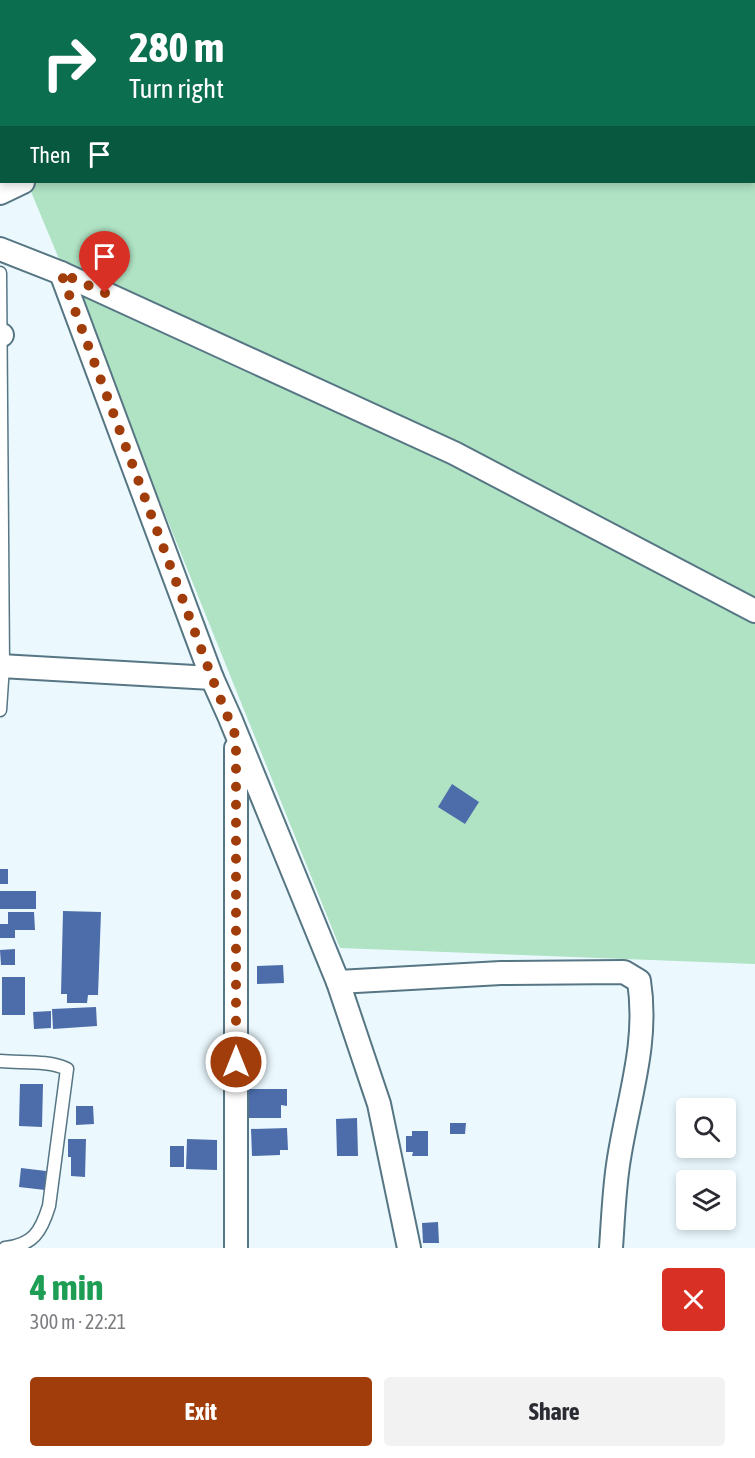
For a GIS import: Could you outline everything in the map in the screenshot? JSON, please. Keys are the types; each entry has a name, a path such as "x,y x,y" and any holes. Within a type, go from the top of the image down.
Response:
{"street":[{"path":"0,192 21,183"},
{"path":"0,249 61,273 454,453 755,611"},
{"path":"61,273 212,678 338,982 379,1104 409,1248"},
{"path":"1,666 212,678"},
{"path":"236,737 236,1248"},
{"path":"338,982 501,973 624,972 639,981 643,1007 641,1050 618,1165 611,1248"}],"lane":[{"path":"0,273 0,710"},
{"path":"0,1061 61,1066 68,1069 49,1206 44,1221 30,1241 18,1247 5,1248"}],"green space":[{"path":"27,183 755,183 755,964 340,948 163,509"}],"building":[{"path":"452,784 479,802 465,824 438,807"},
{"path":"0,869 8,869 8,884 0,884"},
{"path":"0,891 36,891 36,909 0,909"},
{"path":"63,911 101,912 98,995 88,995 87,1003 67,1003 67,994 61,994"},
{"path":"8,912 34,912 35,930 15,930 15,938 0,938 0,924 8,924"},
{"path":"15,949 15,965 1,965 0,950"},
{"path":"283,965 284,983 257,984 257,966"},
{"path":"2,977 25,977 25,1015 2,1015"},
{"path":"96,1007 97,1026 53,1029 52,1009"},
{"path":"51,1011 51,1028 34,1029 33,1012"},
{"path":"20,1084 43,1084 42,1127 19,1126"},
{"path":"247,1089 287,1089 287,1106 281,1105 281,1118 247,1118"},
{"path":"76,1106 93,1106 94,1124 76,1125"},
{"path":"357,1118 358,1156 337,1156 336,1119"},
{"path":"450,1123 466,1123 465,1134 450,1134"},
{"path":"287,1128 288,1150 280,1150 280,1155 252,1156 251,1129"},
{"path":"412,1131 428,1131 428,1156 412,1156 413,1152 406,1152 406,1136 412,1136"},
{"path":"68,1139 86,1139 85,1177 71,1176"},
{"path":"187,1139 217,1140 217,1170 186,1169"},
{"path":"170,1146 184,1146 184,1167 170,1167"},
{"path":"21,1168 46,1171 45,1190 19,1187"},
{"path":"438,1222 439,1243 423,1243 422,1223"}],"route":[{"path":"105,293 61,273 236,737 236,1062"}]}
